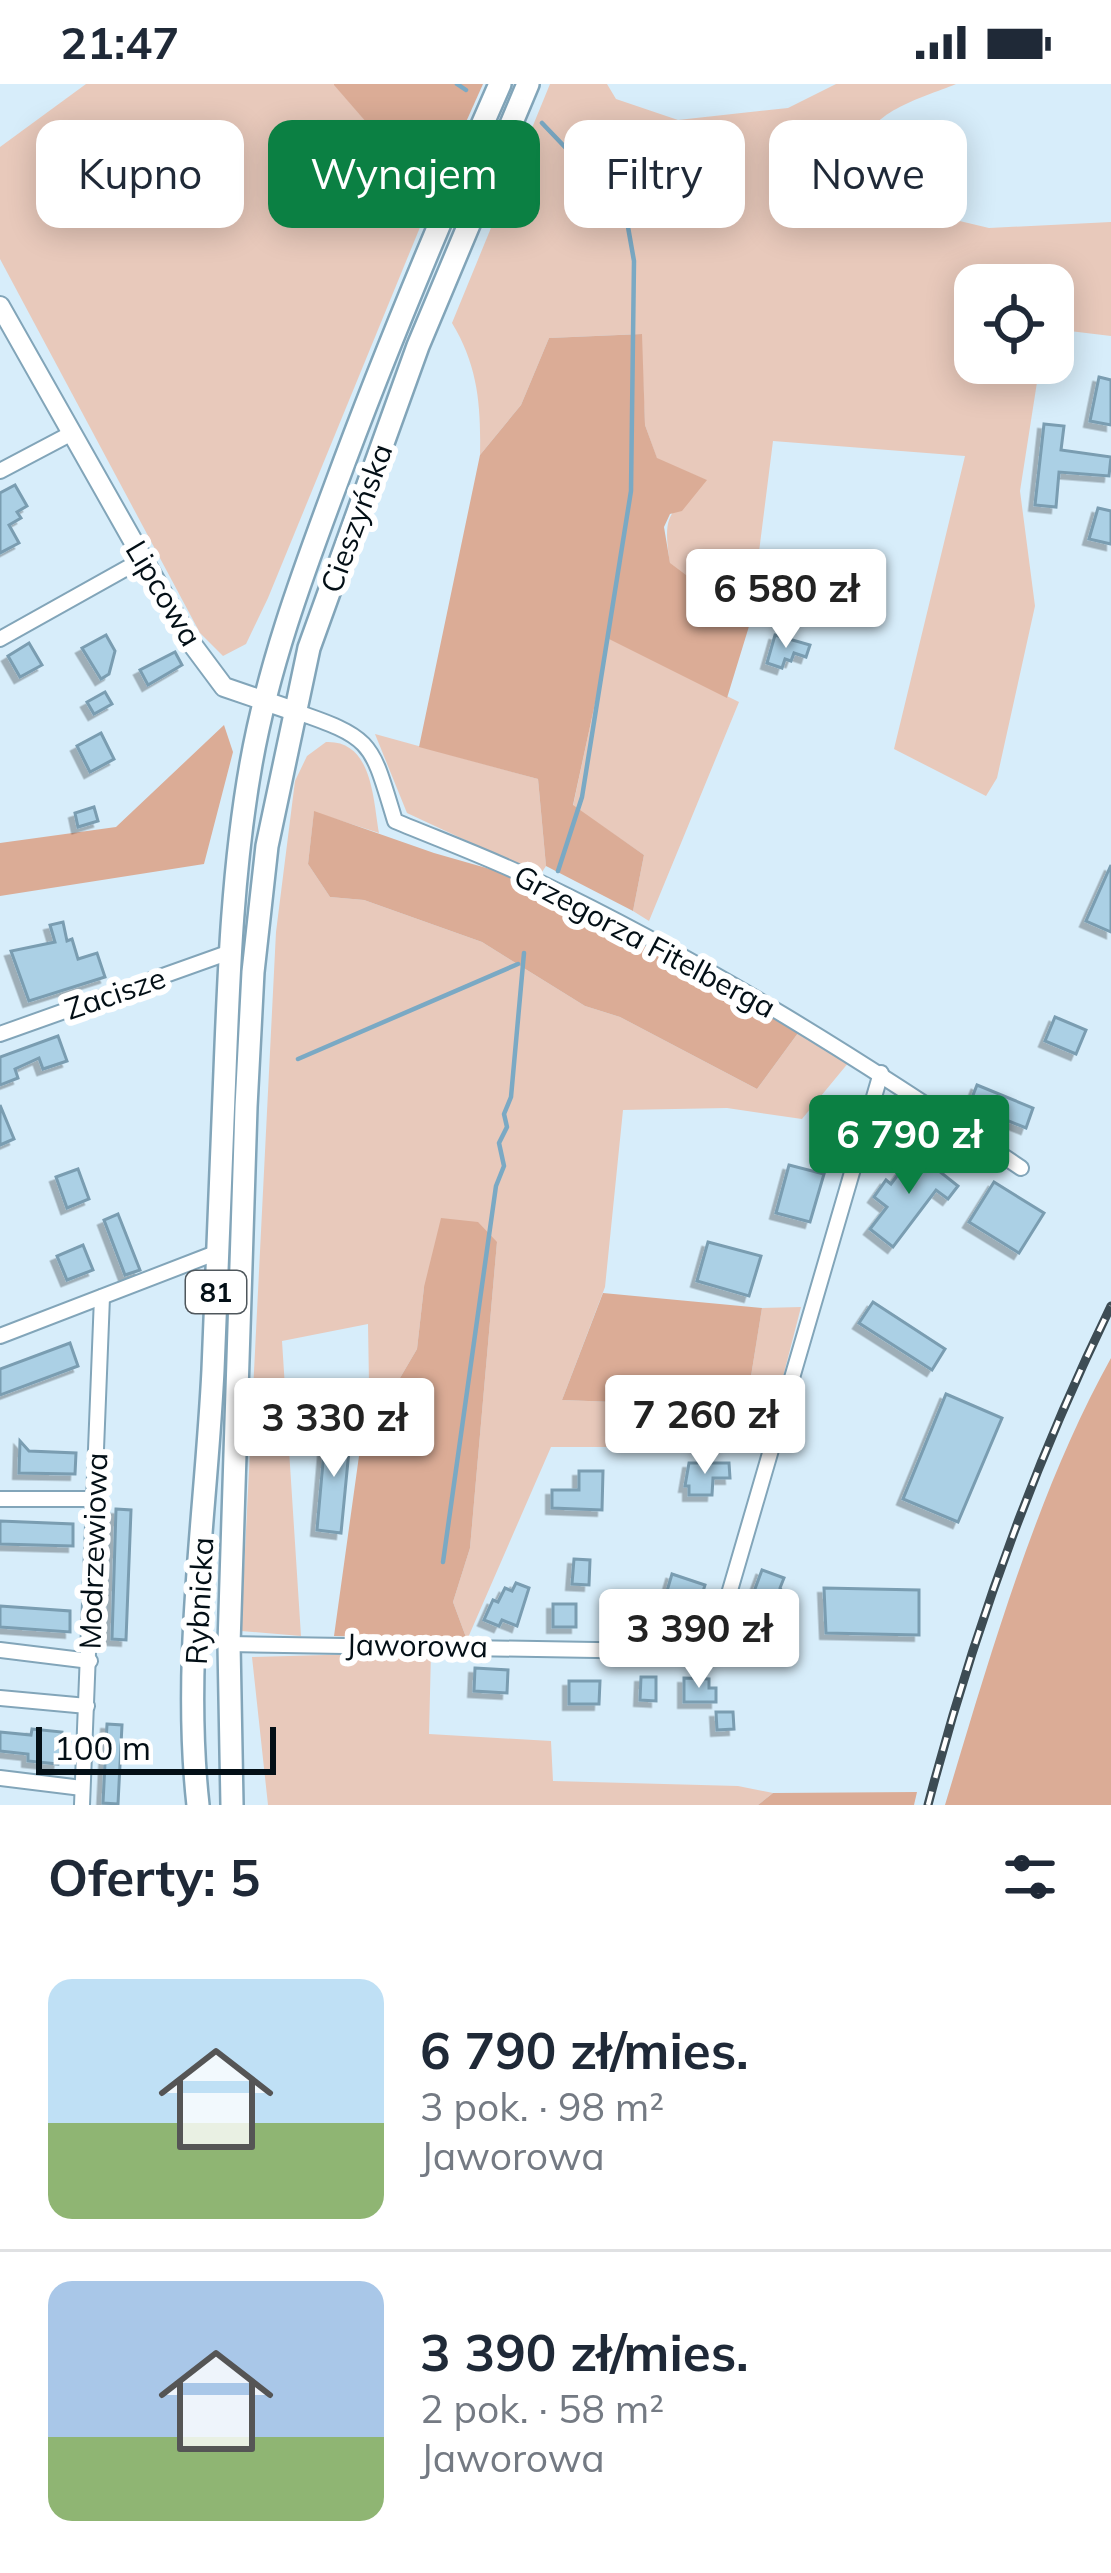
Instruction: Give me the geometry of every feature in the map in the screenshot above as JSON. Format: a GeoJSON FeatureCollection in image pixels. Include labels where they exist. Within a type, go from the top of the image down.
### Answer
{"type":"FeatureCollection","features":[{"type":"Feature","properties":{"kind":"main road","name":"Cieszyńska"},"geometry":{"type":"LineString","coordinates":[[230,959],[238,852],[264,702],[298,587],[359,422],[500,84]]}},
{"type":"Feature","properties":{"kind":"main road","name":"Cieszyńska"},"geometry":{"type":"LineString","coordinates":[[253,972],[263,866],[309,648],[396,406],[528,84]]}},
{"type":"Feature","properties":{"kind":"main road","name":"Rybnicka"},"geometry":{"type":"LineString","coordinates":[[198,1805],[192,1750],[196,1639],[230,959]]}},
{"type":"Feature","properties":{"kind":"main road","name":"Rybnicka"},"geometry":{"type":"LineString","coordinates":[[232,1805],[229,1644],[253,972]]}},
{"type":"Feature","properties":{"kind":"street","name":"Lipcowa"},"geometry":{"type":"LineString","coordinates":[[0,306],[189,640],[224,687],[294,711]]}},
{"type":"Feature","properties":{"kind":"street"},"geometry":{"type":"LineString","coordinates":[[0,471],[72,433]]}},
{"type":"Feature","properties":{"kind":"street"},"geometry":{"type":"LineString","coordinates":[[0,639],[143,559]]}},
{"type":"Feature","properties":{"kind":"street","name":"Grzegorza Fitelberga"},"geometry":{"type":"LineString","coordinates":[[294,711],[347,729],[376,756],[395,821],[538,882],[775,1008],[1021,1168]]}},
{"type":"Feature","properties":{"kind":"street","name":"Zacisze"},"geometry":{"type":"LineString","coordinates":[[0,1034],[230,959]]}},
{"type":"Feature","properties":{"kind":"street","name":"Jaworowa"},"geometry":{"type":"LineString","coordinates":[[229,1644],[712,1652],[881,1073]]}},
{"type":"Feature","properties":{"kind":"street"},"geometry":{"type":"LineString","coordinates":[[0,1336],[218,1252]]}},
{"type":"Feature","properties":{"kind":"street","name":"Modrzewiowa"},"geometry":{"type":"LineString","coordinates":[[82,1805],[102,1297]]}},
{"type":"Feature","properties":{"kind":"street"},"geometry":{"type":"LineString","coordinates":[[0,1499],[94,1499]]}},
{"type":"Feature","properties":{"kind":"street"},"geometry":{"type":"LineString","coordinates":[[0,1650],[90,1661]]}},
{"type":"Feature","properties":{"kind":"street"},"geometry":{"type":"LineString","coordinates":[[0,1697],[87,1706]]}},
{"type":"Feature","properties":{"kind":"street"},"geometry":{"type":"LineString","coordinates":[[0,1778],[82,1788]]}},
{"type":"Feature","properties":{"kind":"shaded area"},"geometry":{"type":"Polygon","coordinates":[[[86,84],[334,84],[365,120],[268,120],[268,228],[420,228],[268,598],[246,644],[223,656],[200,633],[0,259],[0,147],[36,121],[36,228],[244,228],[244,120],[37,120],[86,84]]]}},
{"type":"Feature","properties":{"kind":"shaded area"},"geometry":{"type":"Polygon","coordinates":[[[483,84],[467,120],[364,120],[334,85],[483,84]]]}},
{"type":"Feature","properties":{"kind":"shaded area"},"geometry":{"type":"Polygon","coordinates":[[[550,84],[607,84],[616,99],[678,120],[788,108],[836,84],[956,84],[911,101],[880,120],[769,120],[769,228],[967,228],[967,223],[989,228],[1111,222],[1111,336],[1074,332],[1074,264],[954,264],[954,384],[1037,384],[1020,491],[1035,606],[997,778],[986,796],[894,749],[965,456],[773,441],[750,623],[670,564],[667,533],[671,515],[706,480],[657,459],[645,425],[641,334],[549,338],[521,405],[480,455],[476,386],[452,323],[491,228],[540,228],[540,120],[535,120],[550,84]]]}},
{"type":"Feature","properties":{"kind":"shaded area"},"geometry":{"type":"Polygon","coordinates":[[[642,334],[645,425],[657,458],[707,480],[682,511],[670,514],[664,527],[670,563],[750,623],[727,698],[609,639],[573,805],[644,855],[633,911],[546,866],[538,779],[419,747],[480,455],[521,405],[549,338],[642,334]]]}},
{"type":"Feature","properties":{"kind":"shaded area"},"geometry":{"type":"Polygon","coordinates":[[[609,638],[739,702],[649,921],[633,911],[644,855],[573,806],[609,638]]]}},
{"type":"Feature","properties":{"kind":"shaded area"},"geometry":{"type":"Polygon","coordinates":[[[224,725],[233,752],[204,864],[0,896],[0,843],[116,827],[224,725]]]}},
{"type":"Feature","properties":{"kind":"shaded area"},"geometry":{"type":"Polygon","coordinates":[[[375,734],[538,779],[546,866],[540,875],[407,813],[375,734]]]}},
{"type":"Feature","properties":{"kind":"shaded area"},"geometry":{"type":"Polygon","coordinates":[[[326,742],[353,750],[361,761],[372,788],[379,833],[314,812],[308,864],[330,897],[364,900],[482,942],[585,1006],[620,1017],[757,1089],[798,1033],[849,1062],[802,1119],[727,1108],[623,1110],[605,1287],[562,1400],[746,1407],[762,1308],[801,1307],[765,1447],[551,1447],[467,1640],[453,1602],[470,1548],[497,1242],[424,1287],[417,1349],[400,1378],[369,1384],[368,1324],[282,1341],[301,1636],[241,1631],[276,932],[295,781],[307,756],[326,742]]]}},
{"type":"Feature","properties":{"kind":"shaded area"},"geometry":{"type":"Polygon","coordinates":[[[314,811],[518,877],[798,1033],[757,1089],[620,1017],[585,1006],[482,942],[364,900],[330,897],[308,864],[314,811]]]}},
{"type":"Feature","properties":{"kind":"shaded area"},"geometry":{"type":"Polygon","coordinates":[[[441,1218],[478,1222],[497,1242],[470,1548],[453,1602],[467,1640],[334,1636],[369,1384],[400,1378],[417,1349],[424,1287],[441,1218]]]}},
{"type":"Feature","properties":{"kind":"shaded area"},"geometry":{"type":"Polygon","coordinates":[[[603,1293],[762,1308],[746,1407],[562,1400],[603,1293]]]}},
{"type":"Feature","properties":{"kind":"shaded area"},"geometry":{"type":"Polygon","coordinates":[[[1111,1358],[1111,1805],[945,1805],[1038,1519],[1111,1358]]]}},
{"type":"Feature","properties":{"kind":"shaded area"},"geometry":{"type":"Polygon","coordinates":[[[431,1652],[429,1734],[551,1741],[553,1781],[738,1786],[773,1793],[758,1805],[268,1805],[252,1657],[431,1652]]]}},
{"type":"Feature","properties":{"kind":"shaded area"},"geometry":{"type":"Polygon","coordinates":[[[917,1792],[914,1805],[758,1805],[773,1793],[917,1792]]]}},
{"type":"Feature","properties":{"kind":"building"},"geometry":{"type":"Polygon","coordinates":[[[1099,377],[1111,380],[1111,425],[1090,421],[1099,377]]]}},
{"type":"Feature","properties":{"kind":"building"},"geometry":{"type":"Polygon","coordinates":[[[1044,424],[1064,426],[1061,450],[1111,457],[1109,476],[1059,472],[1056,507],[1035,505],[1044,424]]]}},
{"type":"Feature","properties":{"kind":"building"},"geometry":{"type":"Polygon","coordinates":[[[15,485],[27,506],[17,512],[21,518],[9,525],[19,543],[0,553],[0,493],[15,485]]]}},
{"type":"Feature","properties":{"kind":"building"},"geometry":{"type":"Polygon","coordinates":[[[1098,508],[1111,511],[1111,544],[1089,539],[1098,508]]]}},
{"type":"Feature","properties":{"kind":"building"},"geometry":{"type":"Polygon","coordinates":[[[106,635],[115,651],[109,674],[101,679],[82,648],[106,635]]]}},
{"type":"Feature","properties":{"kind":"building"},"geometry":{"type":"Polygon","coordinates":[[[775,635],[810,645],[806,657],[794,653],[782,668],[767,663],[775,635]]]}},
{"type":"Feature","properties":{"kind":"building"},"geometry":{"type":"Polygon","coordinates":[[[29,643],[42,665],[20,677],[8,656],[29,643]]]}},
{"type":"Feature","properties":{"kind":"building"},"geometry":{"type":"Polygon","coordinates":[[[175,652],[182,665],[148,685],[140,670],[175,652]]]}},
{"type":"Feature","properties":{"kind":"building"},"geometry":{"type":"Polygon","coordinates":[[[105,692],[112,704],[94,714],[87,702],[105,692]]]}},
{"type":"Feature","properties":{"kind":"building"},"geometry":{"type":"Polygon","coordinates":[[[101,733],[114,759],[90,772],[77,746],[101,733]]]}},
{"type":"Feature","properties":{"kind":"building"},"geometry":{"type":"Polygon","coordinates":[[[94,807],[98,821],[78,827],[75,813],[94,807]]]}},
{"type":"Feature","properties":{"kind":"building"},"geometry":{"type":"Polygon","coordinates":[[[1111,865],[1111,932],[1086,921],[1111,865]]]}},
{"type":"Feature","properties":{"kind":"building"},"geometry":{"type":"Polygon","coordinates":[[[63,922],[78,959],[97,953],[105,977],[29,1001],[11,951],[55,942],[50,925],[63,922]]]}},
{"type":"Feature","properties":{"kind":"building"},"geometry":{"type":"Polygon","coordinates":[[[1055,1017],[1086,1030],[1076,1054],[1045,1041],[1055,1017]]]}},
{"type":"Feature","properties":{"kind":"building"},"geometry":{"type":"Polygon","coordinates":[[[58,1036],[67,1061],[43,1069],[39,1058],[15,1069],[18,1078],[0,1085],[0,1057],[58,1036]]]}},
{"type":"Feature","properties":{"kind":"building"},"geometry":{"type":"Polygon","coordinates":[[[977,1085],[1033,1108],[1026,1128],[989,1113],[986,1121],[966,1113],[977,1085]]]}},
{"type":"Feature","properties":{"kind":"building"},"geometry":{"type":"Polygon","coordinates":[[[0,1105],[14,1139],[0,1145],[0,1105]]]}},
{"type":"Feature","properties":{"kind":"building"},"geometry":{"type":"Polygon","coordinates":[[[915,1152],[958,1186],[948,1199],[936,1190],[893,1247],[870,1229],[887,1207],[874,1197],[886,1180],[891,1184],[915,1152]]]}},
{"type":"Feature","properties":{"kind":"building"},"geometry":{"type":"Polygon","coordinates":[[[789,1165],[824,1174],[810,1222],[776,1213],[789,1165]]]}},
{"type":"Feature","properties":{"kind":"building"},"geometry":{"type":"Polygon","coordinates":[[[78,1169],[89,1199],[67,1208],[56,1177],[78,1169]]]}},
{"type":"Feature","properties":{"kind":"building"},"geometry":{"type":"Polygon","coordinates":[[[994,1182],[1044,1213],[1019,1253],[969,1222],[994,1182]]]}},
{"type":"Feature","properties":{"kind":"building"},"geometry":{"type":"Polygon","coordinates":[[[118,1214],[140,1270],[125,1275],[104,1220],[118,1214]]]}},
{"type":"Feature","properties":{"kind":"building"},"geometry":{"type":"Polygon","coordinates":[[[708,1242],[761,1256],[749,1296],[697,1281],[708,1242]]]}},
{"type":"Feature","properties":{"kind":"building"},"geometry":{"type":"Polygon","coordinates":[[[83,1245],[93,1270],[67,1280],[57,1256],[83,1245]]]}},
{"type":"Feature","properties":{"kind":"building"},"geometry":{"type":"Polygon","coordinates":[[[873,1302],[945,1349],[932,1370],[859,1323],[873,1302]]]}},
{"type":"Feature","properties":{"kind":"building"},"geometry":{"type":"Polygon","coordinates":[[[70,1343],[78,1366],[0,1395],[0,1369],[70,1343]]]}},
{"type":"Feature","properties":{"kind":"building"},"geometry":{"type":"Polygon","coordinates":[[[946,1394],[1002,1418],[958,1522],[903,1499],[946,1394]]]}},
{"type":"Feature","properties":{"kind":"building"},"geometry":{"type":"Polygon","coordinates":[[[326,1428],[351,1430],[341,1533],[317,1530],[326,1428]]]}},
{"type":"Feature","properties":{"kind":"building"},"geometry":{"type":"Polygon","coordinates":[[[20,1441],[29,1451],[76,1453],[75,1474],[19,1473],[20,1441]]]}},
{"type":"Feature","properties":{"kind":"building"},"geometry":{"type":"Polygon","coordinates":[[[689,1463],[729,1463],[730,1478],[713,1478],[712,1495],[689,1495],[689,1486],[685,1486],[689,1463]]]}},
{"type":"Feature","properties":{"kind":"building"},"geometry":{"type":"Polygon","coordinates":[[[579,1471],[603,1471],[602,1510],[552,1508],[552,1490],[579,1490],[579,1471]]]}},
{"type":"Feature","properties":{"kind":"building"},"geometry":{"type":"Polygon","coordinates":[[[116,1509],[131,1510],[126,1640],[112,1639],[116,1509]]]}},
{"type":"Feature","properties":{"kind":"building"},"geometry":{"type":"Polygon","coordinates":[[[0,1521],[73,1524],[73,1546],[0,1544],[0,1521]]]}},
{"type":"Feature","properties":{"kind":"building"},"geometry":{"type":"Polygon","coordinates":[[[574,1559],[590,1560],[589,1585],[572,1584],[574,1559]]]}},
{"type":"Feature","properties":{"kind":"building"},"geometry":{"type":"Polygon","coordinates":[[[762,1570],[784,1578],[780,1588],[784,1594],[775,1605],[752,1597],[762,1570]]]}},
{"type":"Feature","properties":{"kind":"building"},"geometry":{"type":"Polygon","coordinates":[[[672,1574],[705,1585],[695,1618],[662,1608],[672,1574]]]}},
{"type":"Feature","properties":{"kind":"building"},"geometry":{"type":"Polygon","coordinates":[[[516,1583],[529,1588],[517,1626],[484,1620],[493,1600],[498,1602],[505,1588],[512,1591],[516,1583]]]}},
{"type":"Feature","properties":{"kind":"building"},"geometry":{"type":"Polygon","coordinates":[[[824,1588],[919,1590],[919,1635],[826,1633],[824,1588]]]}},
{"type":"Feature","properties":{"kind":"building"},"geometry":{"type":"Polygon","coordinates":[[[553,1604],[576,1604],[576,1627],[553,1627],[553,1604]]]}},
{"type":"Feature","properties":{"kind":"building"},"geometry":{"type":"Polygon","coordinates":[[[610,1605],[643,1608],[640,1631],[607,1627],[610,1605]]]}},
{"type":"Feature","properties":{"kind":"building"},"geometry":{"type":"Polygon","coordinates":[[[0,1606],[70,1611],[70,1632],[0,1627],[0,1606]]]}},
{"type":"Feature","properties":{"kind":"building"},"geometry":{"type":"Polygon","coordinates":[[[475,1668],[508,1670],[507,1693],[474,1691],[475,1668]]]}},
{"type":"Feature","properties":{"kind":"building"},"geometry":{"type":"Polygon","coordinates":[[[641,1677],[656,1677],[656,1701],[640,1700],[641,1677]]]}},
{"type":"Feature","properties":{"kind":"building"},"geometry":{"type":"Polygon","coordinates":[[[684,1678],[709,1679],[709,1688],[716,1688],[716,1702],[684,1702],[684,1678]]]}},
{"type":"Feature","properties":{"kind":"building"},"geometry":{"type":"Polygon","coordinates":[[[569,1681],[600,1681],[599,1704],[569,1704],[569,1681]]]}},
{"type":"Feature","properties":{"kind":"building"},"geometry":{"type":"Polygon","coordinates":[[[716,1712],[733,1712],[734,1729],[717,1730],[716,1712]]]}},
{"type":"Feature","properties":{"kind":"building"},"geometry":{"type":"Polygon","coordinates":[[[107,1724],[122,1725],[118,1804],[103,1803],[107,1724]]]}},
{"type":"Feature","properties":{"kind":"building"},"geometry":{"type":"Polygon","coordinates":[[[32,1729],[62,1732],[58,1764],[28,1761],[28,1754],[0,1751],[0,1732],[31,1735],[32,1729]]]}},
{"type":"Feature","properties":{"kind":"waterway"},"geometry":{"type":"LineString","coordinates":[[457,84],[466,90]]}},
{"type":"Feature","properties":{"kind":"waterway"},"geometry":{"type":"LineString","coordinates":[[542,123],[625,210],[634,261],[631,491],[582,797],[558,871]]}},
{"type":"Feature","properties":{"kind":"waterway"},"geometry":{"type":"LineString","coordinates":[[443,1562],[496,1186],[504,1166],[499,1143],[507,1127],[504,1114],[511,1097],[524,953]]}},
{"type":"Feature","properties":{"kind":"waterway"},"geometry":{"type":"LineString","coordinates":[[298,1059],[518,964]]}},
{"type":"Feature","properties":{"kind":"railway"},"geometry":{"type":"LineString","coordinates":[[928,1805],[1007,1551],[1111,1306]]}}]}
